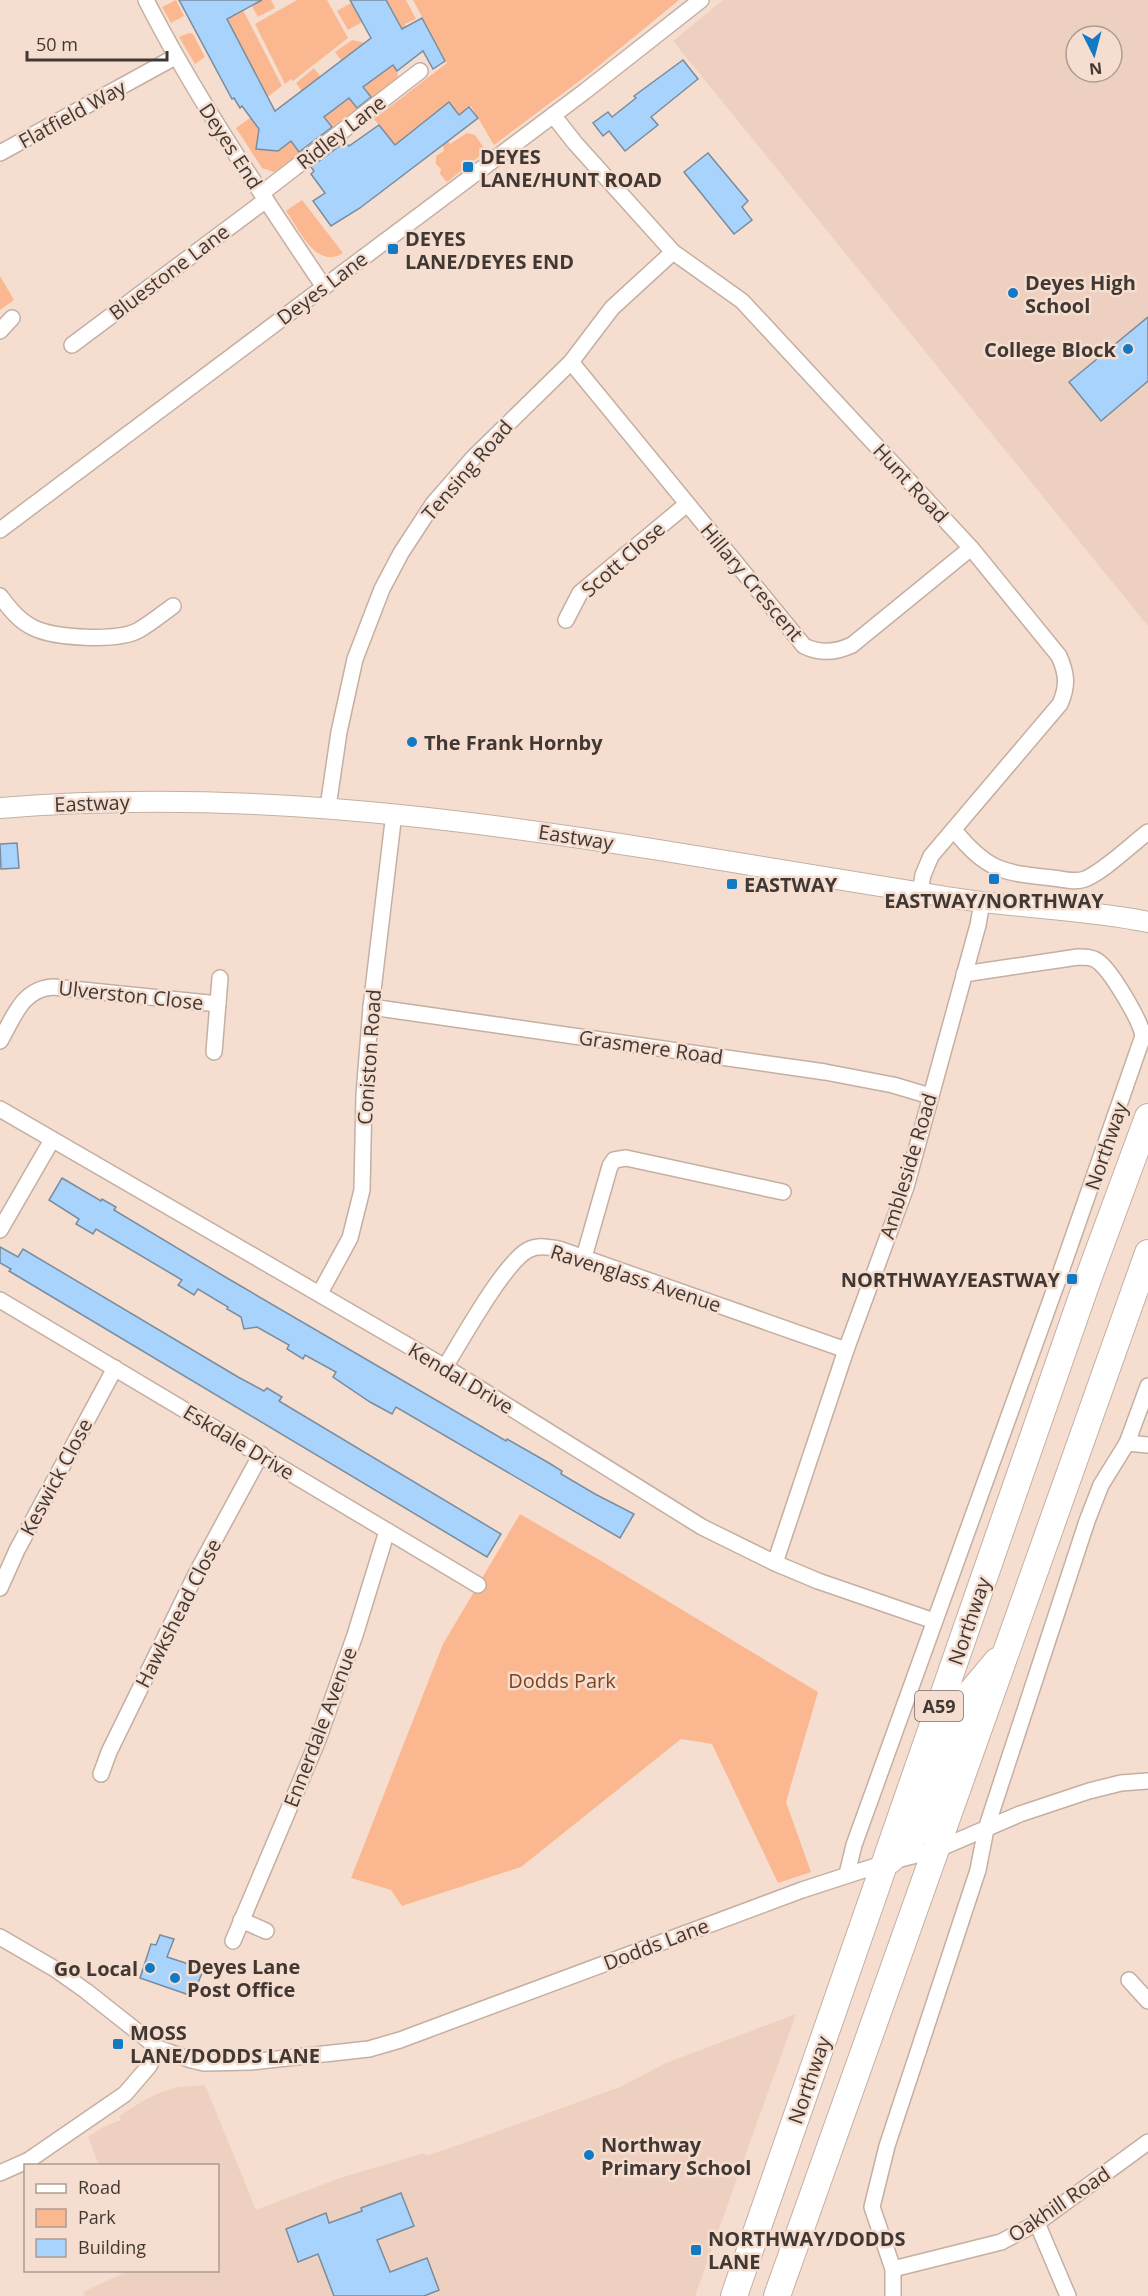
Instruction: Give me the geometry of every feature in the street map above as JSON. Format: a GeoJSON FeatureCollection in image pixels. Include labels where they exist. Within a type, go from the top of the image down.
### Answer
{"type":"FeatureCollection","features":[{"type":"Feature","properties":{"kind":"highway","name":"Northway"},"geometry":{"type":"LineString","coordinates":[[734,2296],[1087,1282],[1148,1117]]}},
{"type":"Feature","properties":{"kind":"highway","name":"A59"},"geometry":{"type":"LineString","coordinates":[[777,2296],[1148,1253]]}},
{"type":"Feature","properties":{"kind":"highway"},"geometry":{"type":"LineString","coordinates":[[885,1863],[900,1853],[913,1836],[963,1706],[971,1692],[1007,1649]]}},
{"type":"Feature","properties":{"kind":"street","name":"Deyes End"},"geometry":{"type":"LineString","coordinates":[[146,0],[175,57],[324,287]]}},
{"type":"Feature","properties":{"kind":"street","name":"Deyes Lane"},"geometry":{"type":"LineString","coordinates":[[0,530],[553,115],[701,0]]}},
{"type":"Feature","properties":{"kind":"street","name":"Flatfield Way"},"geometry":{"type":"LineString","coordinates":[[0,153],[175,57]]}},
{"type":"Feature","properties":{"kind":"street","name":"Ridley Lane"},"geometry":{"type":"LineString","coordinates":[[264,197],[420,71]]}},
{"type":"Feature","properties":{"kind":"street","name":"Hunt Road"},"geometry":{"type":"LineString","coordinates":[[553,115],[575,144],[673,252],[742,300],[971,548],[1059,656],[1067,680],[1060,704],[931,856],[923,875],[920,892]]}},
{"type":"Feature","properties":{"kind":"street","name":"Bluestone Lane"},"geometry":{"type":"LineString","coordinates":[[72,345],[264,197]]}},
{"type":"Feature","properties":{"kind":"street","name":"Tensing Road"},"geometry":{"type":"LineString","coordinates":[[328,807],[339,732],[355,659],[377,599],[401,553],[433,504],[520,410],[571,362],[612,308],[673,252]]}},
{"type":"Feature","properties":{"kind":"street"},"geometry":{"type":"LineString","coordinates":[[0,331],[12,318]]}},
{"type":"Feature","properties":{"kind":"street","name":"Hillary Crescent"},"geometry":{"type":"LineString","coordinates":[[571,362],[804,646],[814,651],[841,650],[852,645],[971,548]]}},
{"type":"Feature","properties":{"kind":"street","name":"Scott Close"},"geometry":{"type":"LineString","coordinates":[[566,620],[580,593],[687,504]]}},
{"type":"Feature","properties":{"kind":"street"},"geometry":{"type":"LineString","coordinates":[[0,596],[17,618],[43,632],[103,638],[138,631],[173,606]]}},
{"type":"Feature","properties":{"kind":"street","name":"Eastway"},"geometry":{"type":"LineString","coordinates":[[0,808],[186,801],[328,807],[394,813],[531,830],[982,902],[1071,910],[1148,922]]}},
{"type":"Feature","properties":{"kind":"street","name":"Coniston Road"},"geometry":{"type":"LineString","coordinates":[[320,1293],[350,1238],[359,1209],[363,1178],[364,1095],[371,1007],[394,813]]}},
{"type":"Feature","properties":{"kind":"street"},"geometry":{"type":"LineString","coordinates":[[954,830],[968,847],[1002,871],[1077,881],[1094,874],[1148,832]]}},
{"type":"Feature","properties":{"kind":"street","name":"Ambleside Road"},"geometry":{"type":"LineString","coordinates":[[775,1563],[846,1350],[906,1187],[982,902]]}},
{"type":"Feature","properties":{"kind":"street","name":"Northway"},"geometry":{"type":"LineString","coordinates":[[847,1874],[854,1845],[1058,1280],[1143,1036],[1139,1021],[1105,968],[1093,959],[1078,957],[964,974]]}},
{"type":"Feature","properties":{"kind":"street","name":"Ulverston Close"},"geometry":{"type":"LineString","coordinates":[[214,1052],[220,978]]}},
{"type":"Feature","properties":{"kind":"street","name":"Ulverston Close"},"geometry":{"type":"LineString","coordinates":[[0,1041],[24,1000],[42,988],[53,987],[218,1004]]}},
{"type":"Feature","properties":{"kind":"street","name":"Grasmere Road"},"geometry":{"type":"LineString","coordinates":[[371,1007],[825,1072],[893,1085],[930,1096]]}},
{"type":"Feature","properties":{"kind":"street","name":"Kendal Drive"},"geometry":{"type":"LineString","coordinates":[[0,1109],[445,1367],[702,1527],[775,1563],[818,1581],[934,1621]]}},
{"type":"Feature","properties":{"kind":"street"},"geometry":{"type":"LineString","coordinates":[[0,1230],[52,1140]]}},
{"type":"Feature","properties":{"kind":"street"},"geometry":{"type":"LineString","coordinates":[[584,1257],[610,1166],[614,1160],[626,1158],[783,1192]]}},
{"type":"Feature","properties":{"kind":"street","name":"Ravenglass Avenue"},"geometry":{"type":"LineString","coordinates":[[445,1367],[507,1270],[528,1250],[543,1247],[559,1249],[584,1257],[846,1350]]}},
{"type":"Feature","properties":{"kind":"street","name":"Eskdale Drive"},"geometry":{"type":"LineString","coordinates":[[0,1300],[478,1585]]}},
{"type":"Feature","properties":{"kind":"street","name":"Keswick Close"},"geometry":{"type":"LineString","coordinates":[[0,1588],[115,1368]]}},
{"type":"Feature","properties":{"kind":"street"},"geometry":{"type":"LineString","coordinates":[[893,2296],[893,2270],[872,2207],[886,2146],[978,1870],[986,1829],[1087,1521],[1101,1485],[1126,1443],[1148,1386]]}},
{"type":"Feature","properties":{"kind":"street"},"geometry":{"type":"LineString","coordinates":[[1126,1443],[1148,1445]]}},
{"type":"Feature","properties":{"kind":"street","name":"Hawkshead Close"},"geometry":{"type":"LineString","coordinates":[[101,1774],[109,1752],[196,1574],[261,1454]]}},
{"type":"Feature","properties":{"kind":"street","name":"Ennerdale Avenue"},"geometry":{"type":"LineString","coordinates":[[233,1941],[318,1740],[355,1635],[387,1531]]}},
{"type":"Feature","properties":{"kind":"street","name":"Dodds Lane"},"geometry":{"type":"LineString","coordinates":[[158,2048],[204,2063],[220,2064],[369,2049],[400,2040],[847,1874],[936,1850],[1020,1814],[1089,1791],[1121,1783],[1148,1781]]}},
{"type":"Feature","properties":{"kind":"street"},"geometry":{"type":"LineString","coordinates":[[241,1920],[266,1931]]}},
{"type":"Feature","properties":{"kind":"street"},"geometry":{"type":"LineString","coordinates":[[0,1937],[55,1969],[158,2048],[149,2066],[125,2094],[29,2160],[0,2173]]}},
{"type":"Feature","properties":{"kind":"street"},"geometry":{"type":"LineString","coordinates":[[1129,1980],[1148,2001]]}},
{"type":"Feature","properties":{"kind":"street","name":"Oakhill Road"},"geometry":{"type":"LineString","coordinates":[[893,2270],[1001,2242],[1037,2223],[1148,2142]]}},
{"type":"Feature","properties":{"kind":"street"},"geometry":{"type":"LineString","coordinates":[[1037,2223],[1068,2296]]}},
{"type":"Feature","properties":{"kind":"shaded area","name":"Deyes High School"},"geometry":{"type":"Polygon","coordinates":[[[723,0],[1148,0],[1148,626],[673,41],[723,0]]]}},
{"type":"Feature","properties":{"kind":"shaded area","name":"Northway Primary School"},"geometry":{"type":"Polygon","coordinates":[[[796,2014],[695,2296],[85,2296],[83,2292],[126,2272],[219,2272],[219,2164],[99,2164],[88,2137],[103,2127],[121,2120],[119,2116],[162,2092],[178,2087],[205,2085],[256,2210],[337,2179],[424,2153],[426,2156],[493,2133],[620,2087],[666,2063],[796,2014]]]}},
{"type":"Feature","properties":{"kind":"green space"},"geometry":{"type":"Polygon","coordinates":[[[176,0],[184,16],[171,23],[162,7],[176,0]]]}},
{"type":"Feature","properties":{"kind":"green space"},"geometry":{"type":"Polygon","coordinates":[[[262,0],[271,0],[275,8],[258,17],[252,6],[262,0]]]}},
{"type":"Feature","properties":{"kind":"green space"},"geometry":{"type":"Polygon","coordinates":[[[297,0],[327,0],[348,38],[293,81],[291,79],[285,84],[255,24],[297,0]]]}},
{"type":"Feature","properties":{"kind":"green space"},"geometry":{"type":"Polygon","coordinates":[[[381,0],[406,0],[416,19],[389,36],[397,20],[393,13],[389,14],[387,10],[391,8],[381,0]]]}},
{"type":"Feature","properties":{"kind":"green space"},"geometry":{"type":"Polygon","coordinates":[[[413,0],[679,0],[590,73],[494,145],[471,106],[459,115],[449,103],[406,161],[374,119],[447,63],[413,0]]]}},
{"type":"Feature","properties":{"kind":"green space"},"geometry":{"type":"Polygon","coordinates":[[[351,3],[356,5],[362,16],[362,22],[348,30],[337,11],[351,3]]]}},
{"type":"Feature","properties":{"kind":"green space"},"geometry":{"type":"Polygon","coordinates":[[[240,4],[282,86],[266,98],[262,86],[223,13],[240,4]]]}},
{"type":"Feature","properties":{"kind":"green space"},"geometry":{"type":"Polygon","coordinates":[[[189,33],[193,34],[205,57],[195,64],[179,37],[189,33]]]}},
{"type":"Feature","properties":{"kind":"green space"},"geometry":{"type":"Polygon","coordinates":[[[352,40],[365,43],[343,63],[335,52],[352,40]]]}},
{"type":"Feature","properties":{"kind":"green space"},"geometry":{"type":"Polygon","coordinates":[[[389,60],[397,71],[398,77],[373,99],[363,86],[389,60]]]}},
{"type":"Feature","properties":{"kind":"green space"},"geometry":{"type":"Polygon","coordinates":[[[314,68],[322,79],[307,87],[303,93],[296,83],[314,68]]]}},
{"type":"Feature","properties":{"kind":"green space"},"geometry":{"type":"Polygon","coordinates":[[[349,98],[358,110],[334,129],[324,116],[349,98]]]}},
{"type":"Feature","properties":{"kind":"green space"},"geometry":{"type":"Polygon","coordinates":[[[257,113],[258,127],[277,152],[291,141],[301,154],[274,172],[262,168],[236,128],[257,113]]]}},
{"type":"Feature","properties":{"kind":"green space"},"geometry":{"type":"Polygon","coordinates":[[[467,133],[475,135],[486,151],[447,182],[440,174],[441,169],[436,164],[436,156],[444,151],[443,145],[448,141],[450,144],[467,133]]]}},
{"type":"Feature","properties":{"kind":"green space"},"geometry":{"type":"Polygon","coordinates":[[[302,200],[343,253],[333,257],[325,256],[310,246],[303,237],[286,211],[302,200]]]}},
{"type":"Feature","properties":{"kind":"green space"},"geometry":{"type":"Polygon","coordinates":[[[0,276],[14,300],[0,310],[0,276]]]}},
{"type":"Feature","properties":{"kind":"green space","name":"Dodds Park"},"geometry":{"type":"Polygon","coordinates":[[[520,1514],[818,1692],[786,1802],[811,1872],[778,1883],[712,1744],[681,1739],[521,1867],[402,1906],[391,1890],[351,1878],[443,1644],[520,1514]]]}},
{"type":"Feature","properties":{"kind":"building"},"geometry":{"type":"Polygon","coordinates":[[[179,0],[262,0],[227,19],[275,111],[371,38],[350,0],[386,0],[402,29],[422,18],[445,61],[433,69],[423,51],[397,71],[393,65],[363,87],[371,97],[357,108],[349,98],[324,117],[332,127],[299,152],[291,141],[278,151],[256,149],[259,129],[242,106],[240,108],[234,98],[232,99],[179,0]]]}},
{"type":"Feature","properties":{"kind":"building"},"geometry":{"type":"Polygon","coordinates":[[[683,60],[698,79],[651,117],[658,125],[625,151],[609,131],[603,136],[593,123],[608,112],[612,117],[636,98],[634,96],[683,60]]]}},
{"type":"Feature","properties":{"kind":"building"},"geometry":{"type":"Polygon","coordinates":[[[449,102],[459,115],[469,107],[478,118],[360,208],[331,226],[313,201],[325,193],[311,174],[314,171],[311,167],[345,142],[349,146],[379,125],[395,145],[449,102]]]}},
{"type":"Feature","properties":{"kind":"building"},"geometry":{"type":"Polygon","coordinates":[[[708,153],[748,201],[742,207],[752,220],[734,234],[684,172],[708,153]]]}},
{"type":"Feature","properties":{"kind":"building","name":"College Block"},"geometry":{"type":"Polygon","coordinates":[[[1148,317],[1148,381],[1101,421],[1069,382],[1148,317]]]}},
{"type":"Feature","properties":{"kind":"building"},"geometry":{"type":"Polygon","coordinates":[[[17,843],[19,868],[1,869],[0,844],[17,843]]]}},
{"type":"Feature","properties":{"kind":"building"},"geometry":{"type":"Polygon","coordinates":[[[62,1178],[101,1201],[102,1199],[116,1207],[114,1210],[227,1278],[506,1441],[507,1439],[549,1463],[562,1471],[561,1474],[595,1494],[634,1514],[620,1538],[396,1407],[392,1414],[370,1402],[333,1377],[336,1372],[305,1355],[303,1359],[287,1349],[289,1345],[257,1327],[244,1329],[241,1317],[227,1309],[228,1307],[198,1289],[194,1295],[178,1285],[182,1280],[96,1229],[93,1234],[76,1224],[79,1219],[49,1200],[62,1178]]]}},
{"type":"Feature","properties":{"kind":"building"},"geometry":{"type":"Polygon","coordinates":[[[0,1247],[18,1257],[23,1249],[238,1377],[264,1391],[267,1388],[282,1397],[279,1401],[501,1534],[487,1557],[9,1271],[11,1269],[0,1263],[0,1247]]]}},
{"type":"Feature","properties":{"kind":"building"},"geometry":{"type":"Polygon","coordinates":[[[160,1935],[174,1939],[167,1957],[204,1969],[192,1996],[140,1978],[151,1944],[156,1945],[160,1935]]]}},
{"type":"Feature","properties":{"kind":"building"},"geometry":{"type":"Polygon","coordinates":[[[401,2193],[414,2226],[377,2240],[390,2272],[427,2258],[439,2290],[424,2296],[334,2296],[318,2254],[298,2262],[286,2229],[326,2213],[329,2223],[401,2193]]]}},
{"type":"Feature","properties":{"kind":"place","name":"DEYES LANE/HUNT ROAD"},"geometry":{"type":"Point","coordinates":[468,167]}},
{"type":"Feature","properties":{"kind":"place","name":"DEYES LANE/DEYES END"},"geometry":{"type":"Point","coordinates":[393,249]}},
{"type":"Feature","properties":{"kind":"place","name":"Deyes High School"},"geometry":{"type":"Point","coordinates":[1013,293]}},
{"type":"Feature","properties":{"kind":"place","name":"College Block"},"geometry":{"type":"Point","coordinates":[1128,349]}},
{"type":"Feature","properties":{"kind":"place","name":"The Frank Hornby"},"geometry":{"type":"Point","coordinates":[412,742]}},
{"type":"Feature","properties":{"kind":"place","name":"EASTWAY/NORTHWAY"},"geometry":{"type":"Point","coordinates":[994,879]}},
{"type":"Feature","properties":{"kind":"place","name":"EASTWAY"},"geometry":{"type":"Point","coordinates":[732,884]}},
{"type":"Feature","properties":{"kind":"place","name":"NORTHWAY/EASTWAY"},"geometry":{"type":"Point","coordinates":[1072,1279]}},
{"type":"Feature","properties":{"kind":"place","name":"Go Local"},"geometry":{"type":"Point","coordinates":[150,1968]}},
{"type":"Feature","properties":{"kind":"place","name":"Deyes Lane Post Office"},"geometry":{"type":"Point","coordinates":[175,1978]}},
{"type":"Feature","properties":{"kind":"place","name":"MOSS LANE/DODDS LANE"},"geometry":{"type":"Point","coordinates":[118,2044]}},
{"type":"Feature","properties":{"kind":"place","name":"Northway Primary School"},"geometry":{"type":"Point","coordinates":[589,2155]}},
{"type":"Feature","properties":{"kind":"place","name":"NORTHWAY/DODDS LANE"},"geometry":{"type":"Point","coordinates":[696,2250]}}]}
